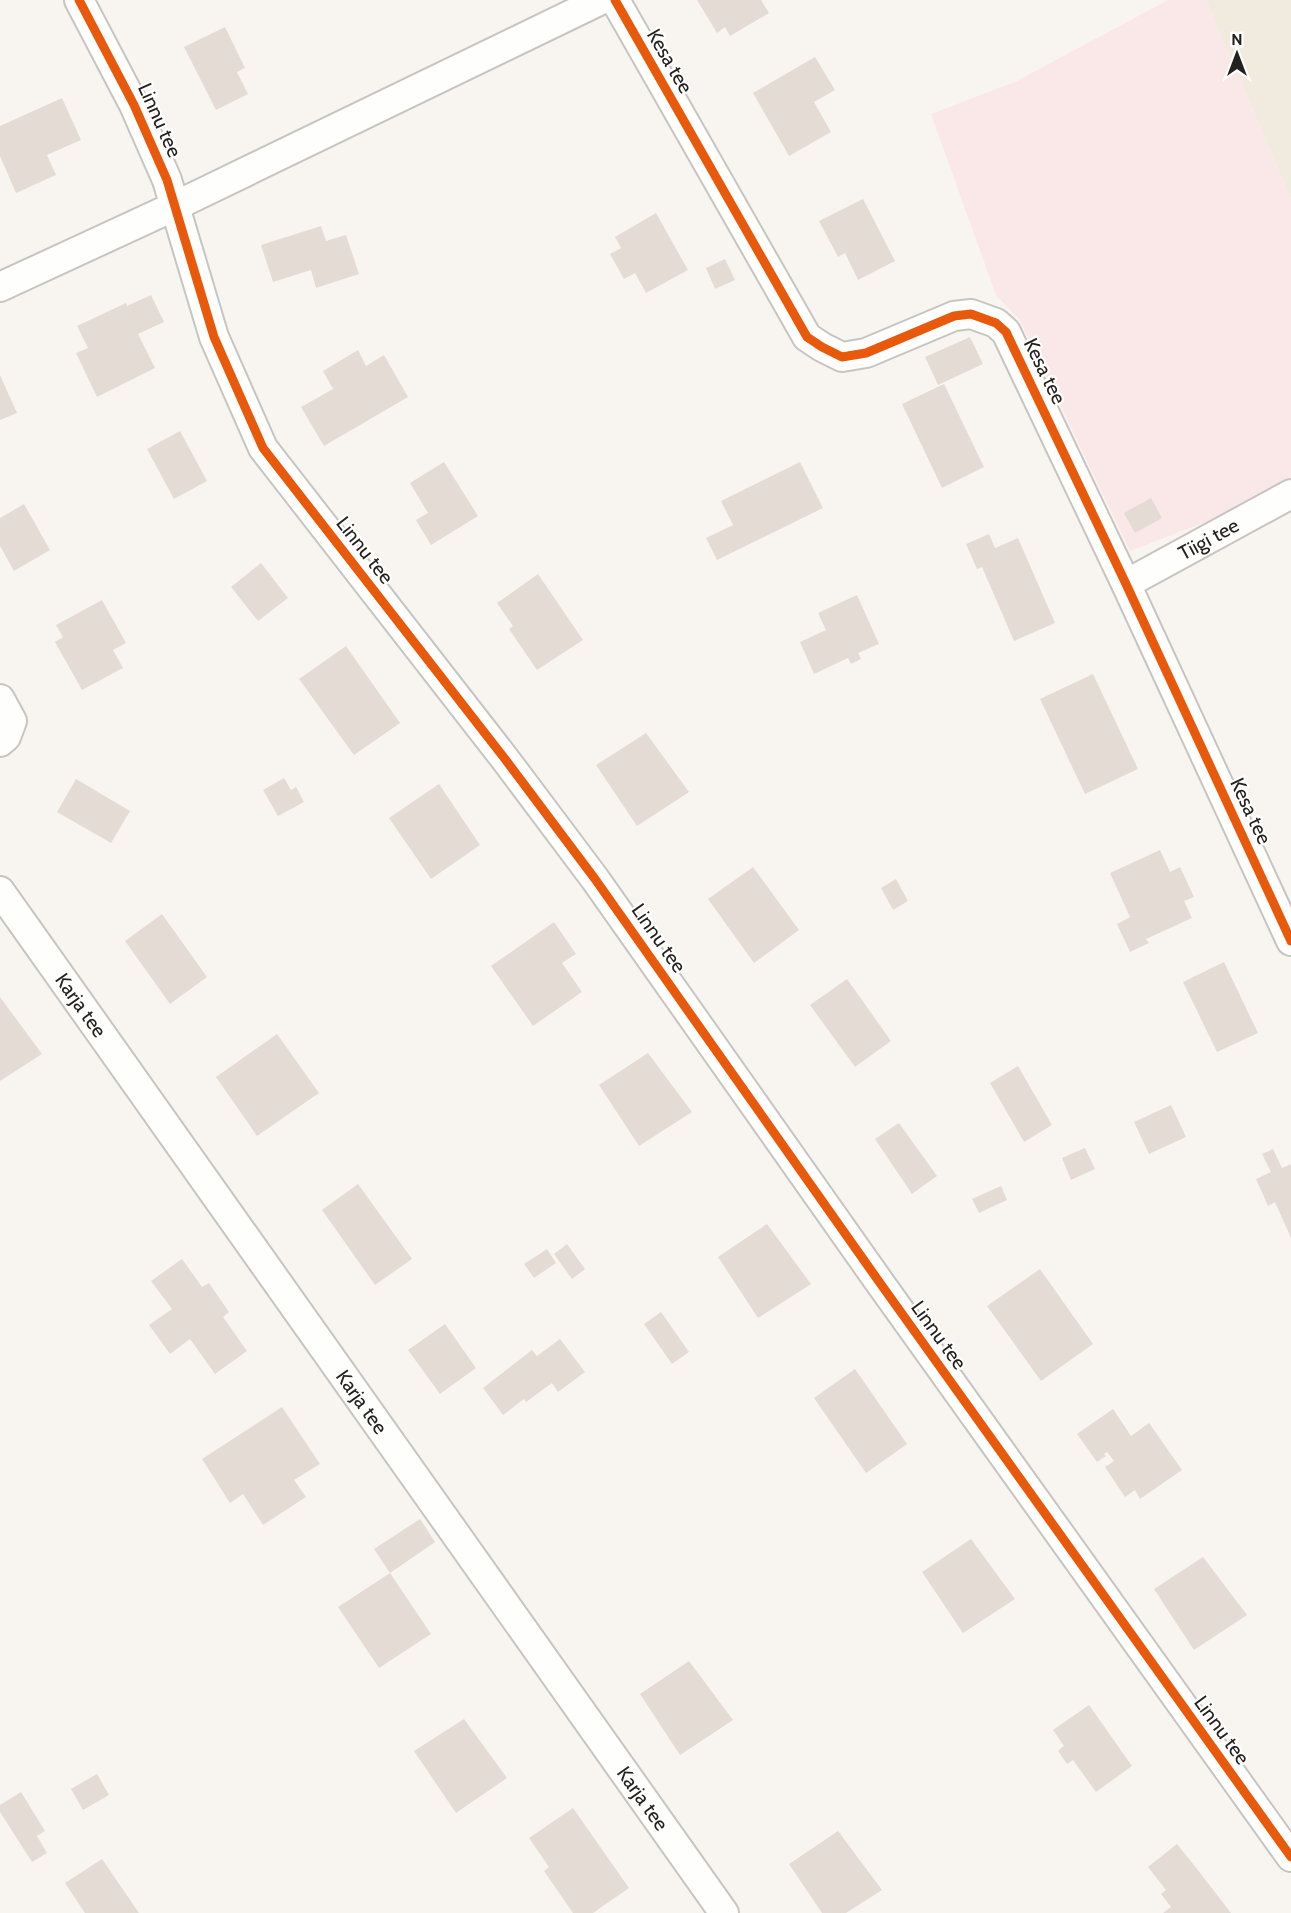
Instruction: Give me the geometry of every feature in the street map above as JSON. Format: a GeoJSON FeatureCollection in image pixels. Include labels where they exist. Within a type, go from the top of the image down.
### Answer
{"type":"FeatureCollection","features":[{"type":"Feature","properties":{"kind":"street","name":"Linnu tee"},"geometry":{"type":"LineString","coordinates":[[79,0],[134,105],[167,180],[173,207],[214,337],[263,448],[505,759],[595,879],[873,1273],[1291,1857]]}},
{"type":"Feature","properties":{"kind":"street"},"geometry":{"type":"LineString","coordinates":[[0,287],[173,207],[601,0]]}},
{"type":"Feature","properties":{"kind":"street","name":"Kesa tee"},"geometry":{"type":"LineString","coordinates":[[615,0],[807,337],[842,357],[866,353],[954,316],[970,314],[996,323],[1006,332],[1126,584],[1291,941]]}},
{"type":"Feature","properties":{"kind":"street","name":"Tiigi tee"},"geometry":{"type":"LineString","coordinates":[[1126,584],[1291,495]]}},
{"type":"Feature","properties":{"kind":"street"},"geometry":{"type":"LineString","coordinates":[[0,699],[12,721],[6,737],[0,742]]}},
{"type":"Feature","properties":{"kind":"street","name":"Karja tee"},"geometry":{"type":"LineString","coordinates":[[0,891],[724,1913]]}},
{"type":"Feature","properties":{"kind":"shaded area"},"geometry":{"type":"Polygon","coordinates":[[[1168,0],[1206,0],[1291,199],[1291,489],[1130,551],[1019,319],[996,295],[931,114],[1015,82],[1168,0]]]}},
{"type":"Feature","properties":{"kind":"shaded area"},"geometry":{"type":"Polygon","coordinates":[[[1206,0],[1291,0],[1291,199],[1206,0]]]}},
{"type":"Feature","properties":{"kind":"building"},"geometry":{"type":"Polygon","coordinates":[[[697,0],[761,0],[769,13],[730,36],[725,27],[717,33],[697,0]]]}},
{"type":"Feature","properties":{"kind":"building"},"geometry":{"type":"Polygon","coordinates":[[[225,27],[245,68],[237,72],[248,94],[216,110],[184,47],[225,27]]]}},
{"type":"Feature","properties":{"kind":"building"},"geometry":{"type":"Polygon","coordinates":[[[815,57],[835,90],[814,102],[831,132],[789,156],[753,93],[815,57]]]}},
{"type":"Feature","properties":{"kind":"building"},"geometry":{"type":"Polygon","coordinates":[[[62,98],[81,140],[47,155],[56,175],[16,193],[0,156],[0,126],[62,98]]]}},
{"type":"Feature","properties":{"kind":"building"},"geometry":{"type":"Polygon","coordinates":[[[863,199],[895,261],[858,280],[845,253],[838,257],[819,221],[863,199]]]}},
{"type":"Feature","properties":{"kind":"building"},"geometry":{"type":"Polygon","coordinates":[[[656,213],[688,270],[646,293],[635,273],[624,279],[610,254],[621,248],[615,237],[656,213]]]}},
{"type":"Feature","properties":{"kind":"building"},"geometry":{"type":"Polygon","coordinates":[[[321,226],[326,241],[346,235],[359,274],[316,288],[311,270],[273,282],[261,245],[321,226]]]}},
{"type":"Feature","properties":{"kind":"building"},"geometry":{"type":"Polygon","coordinates":[[[725,259],[735,280],[715,289],[706,268],[725,259]]]}},
{"type":"Feature","properties":{"kind":"building"},"geometry":{"type":"Polygon","coordinates":[[[151,295],[164,322],[138,334],[155,368],[97,397],[76,353],[88,348],[77,326],[126,303],[127,306],[151,295]]]}},
{"type":"Feature","properties":{"kind":"building"},"geometry":{"type":"Polygon","coordinates":[[[970,337],[983,364],[938,385],[925,357],[970,337]]]}},
{"type":"Feature","properties":{"kind":"building"},"geometry":{"type":"Polygon","coordinates":[[[358,350],[366,366],[384,355],[408,397],[324,446],[301,407],[333,389],[323,371],[358,350]]]}},
{"type":"Feature","properties":{"kind":"building"},"geometry":{"type":"Polygon","coordinates":[[[0,375],[17,413],[0,420],[0,375]]]}},
{"type":"Feature","properties":{"kind":"building"},"geometry":{"type":"Polygon","coordinates":[[[944,384],[984,467],[942,488],[902,404],[944,384]]]}},
{"type":"Feature","properties":{"kind":"building"},"geometry":{"type":"Polygon","coordinates":[[[180,431],[207,481],[174,499],[147,449],[180,431]]]}},
{"type":"Feature","properties":{"kind":"building"},"geometry":{"type":"Polygon","coordinates":[[[444,462],[478,516],[431,545],[416,520],[428,513],[410,483],[444,462]]]}},
{"type":"Feature","properties":{"kind":"building"},"geometry":{"type":"Polygon","coordinates":[[[800,462],[823,508],[717,560],[706,538],[733,525],[721,501],[800,462]]]}},
{"type":"Feature","properties":{"kind":"building"},"geometry":{"type":"Polygon","coordinates":[[[1151,498],[1162,518],[1135,533],[1124,513],[1151,498]]]}},
{"type":"Feature","properties":{"kind":"building"},"geometry":{"type":"Polygon","coordinates":[[[24,504],[50,550],[14,571],[0,546],[0,518],[24,504]]]}},
{"type":"Feature","properties":{"kind":"building"},"geometry":{"type":"Polygon","coordinates":[[[989,534],[995,548],[1018,538],[1055,623],[1014,641],[982,567],[977,569],[966,544],[989,534]]]}},
{"type":"Feature","properties":{"kind":"building"},"geometry":{"type":"Polygon","coordinates":[[[261,563],[288,598],[258,621],[231,587],[261,563]]]}},
{"type":"Feature","properties":{"kind":"building"},"geometry":{"type":"Polygon","coordinates":[[[538,574],[583,640],[537,670],[509,629],[513,626],[497,603],[538,574]]]}},
{"type":"Feature","properties":{"kind":"building"},"geometry":{"type":"Polygon","coordinates":[[[857,595],[879,644],[858,653],[861,659],[851,664],[848,658],[814,674],[800,642],[826,630],[818,613],[857,595]]]}},
{"type":"Feature","properties":{"kind":"building"},"geometry":{"type":"Polygon","coordinates":[[[102,600],[126,643],[113,650],[123,668],[82,690],[55,642],[63,637],[56,625],[102,600]]]}},
{"type":"Feature","properties":{"kind":"building"},"geometry":{"type":"Polygon","coordinates":[[[346,646],[400,723],[354,755],[299,679],[346,646]]]}},
{"type":"Feature","properties":{"kind":"building"},"geometry":{"type":"Polygon","coordinates":[[[1093,674],[1138,769],[1085,794],[1040,699],[1093,674]]]}},
{"type":"Feature","properties":{"kind":"building"},"geometry":{"type":"Polygon","coordinates":[[[646,733],[689,792],[637,826],[596,765],[646,733]]]}},
{"type":"Feature","properties":{"kind":"building"},"geometry":{"type":"Polygon","coordinates":[[[284,778],[291,790],[296,787],[304,802],[278,816],[263,790],[284,778]]]}},
{"type":"Feature","properties":{"kind":"building"},"geometry":{"type":"Polygon","coordinates":[[[76,779],[130,811],[111,843],[57,812],[76,779]]]}},
{"type":"Feature","properties":{"kind":"building"},"geometry":{"type":"Polygon","coordinates":[[[439,784],[480,845],[431,879],[389,818],[439,784]]]}},
{"type":"Feature","properties":{"kind":"building"},"geometry":{"type":"Polygon","coordinates":[[[1160,850],[1170,872],[1180,867],[1194,897],[1184,901],[1192,918],[1146,939],[1149,943],[1130,952],[1117,924],[1130,917],[1110,873],[1160,850]]]}},
{"type":"Feature","properties":{"kind":"building"},"geometry":{"type":"Polygon","coordinates":[[[753,867],[799,930],[754,963],[708,899],[753,867]]]}},
{"type":"Feature","properties":{"kind":"building"},"geometry":{"type":"Polygon","coordinates":[[[896,879],[908,901],[893,910],[881,888],[896,879]]]}},
{"type":"Feature","properties":{"kind":"building"},"geometry":{"type":"Polygon","coordinates":[[[162,914],[207,977],[170,1004],[125,941],[162,914]]]}},
{"type":"Feature","properties":{"kind":"building"},"geometry":{"type":"Polygon","coordinates":[[[554,922],[576,954],[562,963],[582,992],[533,1026],[491,966],[554,922]]]}},
{"type":"Feature","properties":{"kind":"building"},"geometry":{"type":"Polygon","coordinates":[[[1224,962],[1258,1033],[1217,1052],[1183,982],[1224,962]]]}},
{"type":"Feature","properties":{"kind":"building"},"geometry":{"type":"Polygon","coordinates":[[[847,979],[891,1041],[855,1067],[810,1005],[847,979]]]}},
{"type":"Feature","properties":{"kind":"building"},"geometry":{"type":"Polygon","coordinates":[[[0,997],[42,1054],[0,1081],[0,997]]]}},
{"type":"Feature","properties":{"kind":"building"},"geometry":{"type":"Polygon","coordinates":[[[277,1034],[319,1093],[257,1136],[216,1077],[277,1034]]]}},
{"type":"Feature","properties":{"kind":"building"},"geometry":{"type":"Polygon","coordinates":[[[648,1053],[692,1112],[639,1146],[599,1085],[648,1053]]]}},
{"type":"Feature","properties":{"kind":"building"},"geometry":{"type":"Polygon","coordinates":[[[1018,1066],[1052,1125],[1024,1142],[990,1083],[1018,1066]]]}},
{"type":"Feature","properties":{"kind":"building"},"geometry":{"type":"Polygon","coordinates":[[[1171,1105],[1186,1137],[1149,1154],[1134,1122],[1171,1105]]]}},
{"type":"Feature","properties":{"kind":"building"},"geometry":{"type":"Polygon","coordinates":[[[899,1123],[937,1176],[912,1194],[875,1139],[899,1123]]]}},
{"type":"Feature","properties":{"kind":"building"},"geometry":{"type":"Polygon","coordinates":[[[1085,1148],[1095,1169],[1071,1180],[1062,1158],[1085,1148]]]}},
{"type":"Feature","properties":{"kind":"building"},"geometry":{"type":"Polygon","coordinates":[[[1273,1149],[1282,1168],[1291,1164],[1291,1238],[1275,1202],[1268,1206],[1256,1179],[1271,1172],[1262,1154],[1273,1149]]]}},
{"type":"Feature","properties":{"kind":"building"},"geometry":{"type":"Polygon","coordinates":[[[358,1184],[412,1259],[375,1285],[322,1210],[358,1184]]]}},
{"type":"Feature","properties":{"kind":"building"},"geometry":{"type":"Polygon","coordinates":[[[1001,1186],[1007,1200],[979,1213],[972,1199],[1001,1186]]]}},
{"type":"Feature","properties":{"kind":"building"},"geometry":{"type":"Polygon","coordinates":[[[767,1224],[811,1284],[758,1318],[718,1257],[767,1224]]]}},
{"type":"Feature","properties":{"kind":"building"},"geometry":{"type":"Polygon","coordinates":[[[567,1244],[585,1269],[572,1279],[554,1254],[567,1244]]]}},
{"type":"Feature","properties":{"kind":"building"},"geometry":{"type":"Polygon","coordinates":[[[547,1249],[556,1263],[534,1278],[524,1264],[547,1249]]]}},
{"type":"Feature","properties":{"kind":"building"},"geometry":{"type":"Polygon","coordinates":[[[182,1259],[202,1287],[209,1283],[229,1312],[223,1317],[247,1351],[215,1374],[190,1339],[170,1354],[149,1325],[172,1309],[151,1281],[182,1259]]]}},
{"type":"Feature","properties":{"kind":"building"},"geometry":{"type":"Polygon","coordinates":[[[1040,1269],[1093,1344],[1041,1381],[987,1306],[1040,1269]]]}},
{"type":"Feature","properties":{"kind":"building"},"geometry":{"type":"Polygon","coordinates":[[[661,1312],[689,1352],[672,1364],[644,1324],[661,1312]]]}},
{"type":"Feature","properties":{"kind":"building"},"geometry":{"type":"Polygon","coordinates":[[[445,1324],[476,1368],[440,1394],[408,1350],[445,1324]]]}},
{"type":"Feature","properties":{"kind":"building"},"geometry":{"type":"Polygon","coordinates":[[[560,1339],[585,1372],[558,1392],[552,1383],[526,1402],[524,1399],[503,1415],[483,1388],[532,1350],[537,1356],[560,1339]]]}},
{"type":"Feature","properties":{"kind":"building"},"geometry":{"type":"Polygon","coordinates":[[[855,1369],[907,1444],[866,1473],[814,1398],[855,1369]]]}},
{"type":"Feature","properties":{"kind":"building"},"geometry":{"type":"Polygon","coordinates":[[[282,1407],[320,1464],[294,1480],[306,1497],[263,1525],[243,1494],[230,1503],[202,1459],[282,1407]]]}},
{"type":"Feature","properties":{"kind":"building"},"geometry":{"type":"Polygon","coordinates":[[[1113,1409],[1131,1436],[1149,1423],[1182,1470],[1140,1499],[1135,1490],[1125,1497],[1105,1467],[1114,1461],[1107,1452],[1104,1454],[1106,1456],[1097,1462],[1077,1434],[1113,1409]]]}},
{"type":"Feature","properties":{"kind":"building"},"geometry":{"type":"Polygon","coordinates":[[[420,1519],[435,1542],[390,1573],[374,1549],[420,1519]]]}},
{"type":"Feature","properties":{"kind":"building"},"geometry":{"type":"Polygon","coordinates":[[[971,1539],[1015,1599],[963,1633],[922,1572],[971,1539]]]}},
{"type":"Feature","properties":{"kind":"building"},"geometry":{"type":"Polygon","coordinates":[[[1203,1557],[1247,1615],[1194,1650],[1154,1589],[1203,1557]]]}},
{"type":"Feature","properties":{"kind":"building"},"geometry":{"type":"Polygon","coordinates":[[[390,1573],[431,1634],[379,1668],[338,1607],[390,1573]]]}},
{"type":"Feature","properties":{"kind":"building"},"geometry":{"type":"Polygon","coordinates":[[[689,1661],[733,1720],[680,1755],[640,1694],[689,1661]]]}},
{"type":"Feature","properties":{"kind":"building"},"geometry":{"type":"Polygon","coordinates":[[[1089,1705],[1132,1766],[1096,1792],[1073,1760],[1067,1764],[1058,1751],[1064,1746],[1053,1730],[1089,1705]]]}},
{"type":"Feature","properties":{"kind":"building"},"geometry":{"type":"Polygon","coordinates":[[[464,1719],[507,1778],[456,1813],[414,1751],[464,1719]]]}},
{"type":"Feature","properties":{"kind":"building"},"geometry":{"type":"Polygon","coordinates":[[[97,1774],[109,1795],[83,1810],[71,1789],[97,1774]]]}},
{"type":"Feature","properties":{"kind":"building"},"geometry":{"type":"Polygon","coordinates":[[[21,1792],[45,1831],[37,1836],[47,1853],[32,1862],[0,1812],[0,1805],[21,1792]]]}},
{"type":"Feature","properties":{"kind":"building"},"geometry":{"type":"Polygon","coordinates":[[[573,1808],[629,1888],[593,1913],[573,1913],[544,1871],[549,1867],[529,1838],[573,1808]]]}},
{"type":"Feature","properties":{"kind":"building"},"geometry":{"type":"Polygon","coordinates":[[[838,1831],[882,1890],[846,1913],[822,1913],[789,1864],[838,1831]]]}},
{"type":"Feature","properties":{"kind":"building"},"geometry":{"type":"Polygon","coordinates":[[[1177,1844],[1231,1913],[1163,1913],[1171,1907],[1161,1894],[1166,1890],[1148,1867],[1177,1844]]]}},
{"type":"Feature","properties":{"kind":"building"},"geometry":{"type":"Polygon","coordinates":[[[102,1859],[139,1913],[85,1913],[65,1883],[102,1859]]]}},
{"type":"Feature","properties":{"kind":"cycle path"},"geometry":{"type":"LineString","coordinates":[[79,0],[134,105],[167,180],[214,337],[263,448],[505,759],[595,879],[880,1283],[1291,1857]]}},
{"type":"Feature","properties":{"kind":"cycle path"},"geometry":{"type":"LineString","coordinates":[[615,0],[807,337],[842,357],[866,353],[954,316],[971,314],[996,323],[1006,332],[1126,584],[1291,941]]}}]}
